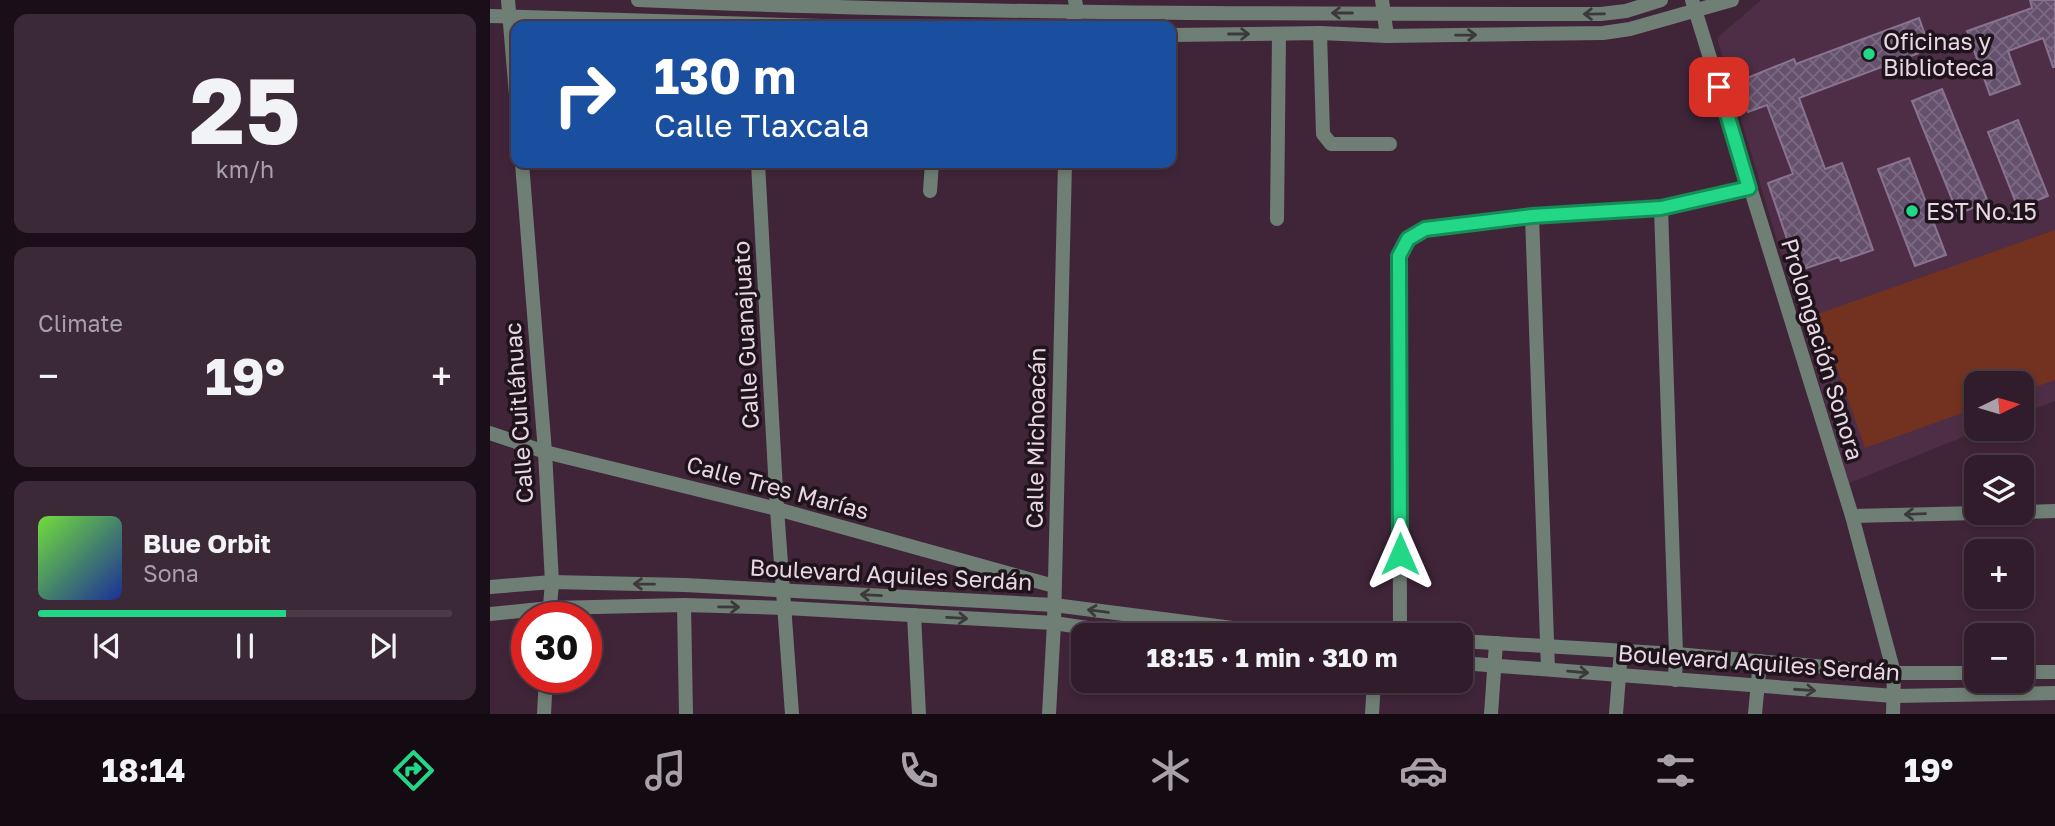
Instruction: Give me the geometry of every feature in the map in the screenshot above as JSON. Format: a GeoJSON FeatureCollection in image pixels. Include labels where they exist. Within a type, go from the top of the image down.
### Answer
{"type":"FeatureCollection","features":[{"type":"Feature","properties":{"kind":"street"},"geometry":{"type":"LineString","coordinates":[[508,0],[511,30]]}},
{"type":"Feature","properties":{"kind":"street"},"geometry":{"type":"LineString","coordinates":[[638,0],[1076,6],[1495,7],[1601,14],[1626,11],[1661,0]]}},
{"type":"Feature","properties":{"kind":"street"},"geometry":{"type":"LineString","coordinates":[[1176,35],[1603,33],[1630,29],[1694,6],[1732,0]]}},
{"type":"Feature","properties":{"kind":"street"},"geometry":{"type":"LineString","coordinates":[[746,2],[749,21]]}},
{"type":"Feature","properties":{"kind":"street","name":"Prolongación Sonora"},"geometry":{"type":"LineString","coordinates":[[1694,6],[1852,516],[1894,673],[1893,714]]}},
{"type":"Feature","properties":{"kind":"street"},"geometry":{"type":"LineString","coordinates":[[1383,7],[1387,36]]}},
{"type":"Feature","properties":{"kind":"street"},"geometry":{"type":"LineString","coordinates":[[490,16],[630,21]]}},
{"type":"Feature","properties":{"kind":"street"},"geometry":{"type":"LineString","coordinates":[[1320,33],[1323,134],[1331,144],[1390,144]]}},
{"type":"Feature","properties":{"kind":"street"},"geometry":{"type":"LineString","coordinates":[[1277,219],[1279,34]]}},
{"type":"Feature","properties":{"kind":"street","name":"Calle Cuitláhuac"},"geometry":{"type":"LineString","coordinates":[[522,168],[545,452],[552,582],[550,602]]}},
{"type":"Feature","properties":{"kind":"street","name":"Calle Guanajuato"},"geometry":{"type":"LineString","coordinates":[[758,168],[777,509],[792,714]]}},
{"type":"Feature","properties":{"kind":"street"},"geometry":{"type":"LineString","coordinates":[[930,191],[932,168]]}},
{"type":"Feature","properties":{"kind":"street","name":"Calle Michoacán"},"geometry":{"type":"LineString","coordinates":[[1049,714],[1055,623],[1065,168]]}},
{"type":"Feature","properties":{"kind":"street"},"geometry":{"type":"LineString","coordinates":[[1400,623],[1399,256],[1408,239],[1425,229],[1532,216],[1661,208],[1749,188]]}},
{"type":"Feature","properties":{"kind":"street"},"geometry":{"type":"LineString","coordinates":[[1661,208],[1675,680]]}},
{"type":"Feature","properties":{"kind":"street"},"geometry":{"type":"LineString","coordinates":[[1532,216],[1548,669]]}},
{"type":"Feature","properties":{"kind":"street","name":"Calle Tres Marías"},"geometry":{"type":"LineString","coordinates":[[490,433],[545,452],[777,509],[1054,586]]}},
{"type":"Feature","properties":{"kind":"street"},"geometry":{"type":"LineString","coordinates":[[2034,512],[2055,511]]}},
{"type":"Feature","properties":{"kind":"street"},"geometry":{"type":"LineString","coordinates":[[1852,516],[1964,513]]}},
{"type":"Feature","properties":{"kind":"street","name":"Boulevard Aquiles Serdán"},"geometry":{"type":"LineString","coordinates":[[490,587],[552,582],[783,590],[1054,606],[1191,623]]}},
{"type":"Feature","properties":{"kind":"street"},"geometry":{"type":"LineString","coordinates":[[684,606],[686,714]]}},
{"type":"Feature","properties":{"kind":"street","name":"Boulevard Aquiles Serdán"},"geometry":{"type":"LineString","coordinates":[[602,610],[684,606],[786,608],[1071,625]]}},
{"type":"Feature","properties":{"kind":"street","name":"Boulevard Aquiles Serdán"},"geometry":{"type":"LineString","coordinates":[[490,614],[511,614]]}},
{"type":"Feature","properties":{"kind":"street"},"geometry":{"type":"LineString","coordinates":[[914,615],[919,714]]}},
{"type":"Feature","properties":{"kind":"street","name":"Boulevard Aquiles Serdán"},"geometry":{"type":"LineString","coordinates":[[1473,642],[1676,654],[1894,673],[1964,673]]}},
{"type":"Feature","properties":{"kind":"street"},"geometry":{"type":"LineString","coordinates":[[1491,714],[1496,643]]}},
{"type":"Feature","properties":{"kind":"street"},"geometry":{"type":"LineString","coordinates":[[1616,714],[1621,650]]}},
{"type":"Feature","properties":{"kind":"street"},"geometry":{"type":"LineString","coordinates":[[1755,714],[1760,661]]}},
{"type":"Feature","properties":{"kind":"street","name":"Boulevard Aquiles Serdán"},"geometry":{"type":"LineString","coordinates":[[1473,664],[1894,696],[2055,693]]}},
{"type":"Feature","properties":{"kind":"street"},"geometry":{"type":"LineString","coordinates":[[2034,672],[2055,672]]}},
{"type":"Feature","properties":{"kind":"street"},"geometry":{"type":"LineString","coordinates":[[544,714],[545,693]]}},
{"type":"Feature","properties":{"kind":"street"},"geometry":{"type":"LineString","coordinates":[[1372,714],[1373,693]]}},
{"type":"Feature","properties":{"kind":"shaded area","name":"EST No.15"},"geometry":{"type":"Polygon","coordinates":[[[1761,0],[2055,0],[2055,401],[2034,409],[2034,371],[1964,371],[1964,437],[1849,483],[1717,38],[1761,0]]]}},
{"type":"Feature","properties":{"kind":"shaded area"},"geometry":{"type":"Polygon","coordinates":[[[2055,230],[2055,380],[2034,387],[2034,371],[1964,371],[1964,412],[1865,448],[1818,314],[2055,230]]]}},
{"type":"Feature","properties":{"kind":"building"},"geometry":{"type":"Polygon","coordinates":[[[2030,0],[2055,0],[2055,67],[2043,38],[2008,51],[2020,84],[1990,95],[1967,31],[2032,8],[2030,0]]]}},
{"type":"Feature","properties":{"kind":"building"},"geometry":{"type":"Polygon","coordinates":[[[1919,18],[1930,49],[1799,98],[1825,169],[1842,163],[1873,250],[1841,261],[1839,257],[1798,271],[1768,183],[1793,174],[1767,105],[1748,112],[1737,82],[1794,59],[1796,64],[1919,18]]]}},
{"type":"Feature","properties":{"kind":"building"},"geometry":{"type":"Polygon","coordinates":[[[1942,89],[1988,202],[1958,214],[1912,101],[1942,89]]]}},
{"type":"Feature","properties":{"kind":"building"},"geometry":{"type":"Polygon","coordinates":[[[2018,120],[2048,196],[2018,208],[1988,132],[2018,120]]]}},
{"type":"Feature","properties":{"kind":"building"},"geometry":{"type":"Polygon","coordinates":[[[1909,158],[1946,255],[1915,266],[1878,169],[1909,158]]]}},
{"type":"Feature","properties":{"kind":"place","name":"Oficinas y Biblioteca"},"geometry":{"type":"Point","coordinates":[1869,54]}},
{"type":"Feature","properties":{"kind":"place","name":"EST No.15"},"geometry":{"type":"Point","coordinates":[1912,211]}},
{"type":"Feature","properties":{"kind":"route"},"geometry":{"type":"LineString","coordinates":[[1400,554],[1399,256],[1408,239],[1425,229],[1532,216],[1661,208],[1749,188],[1719,87]]}}]}
